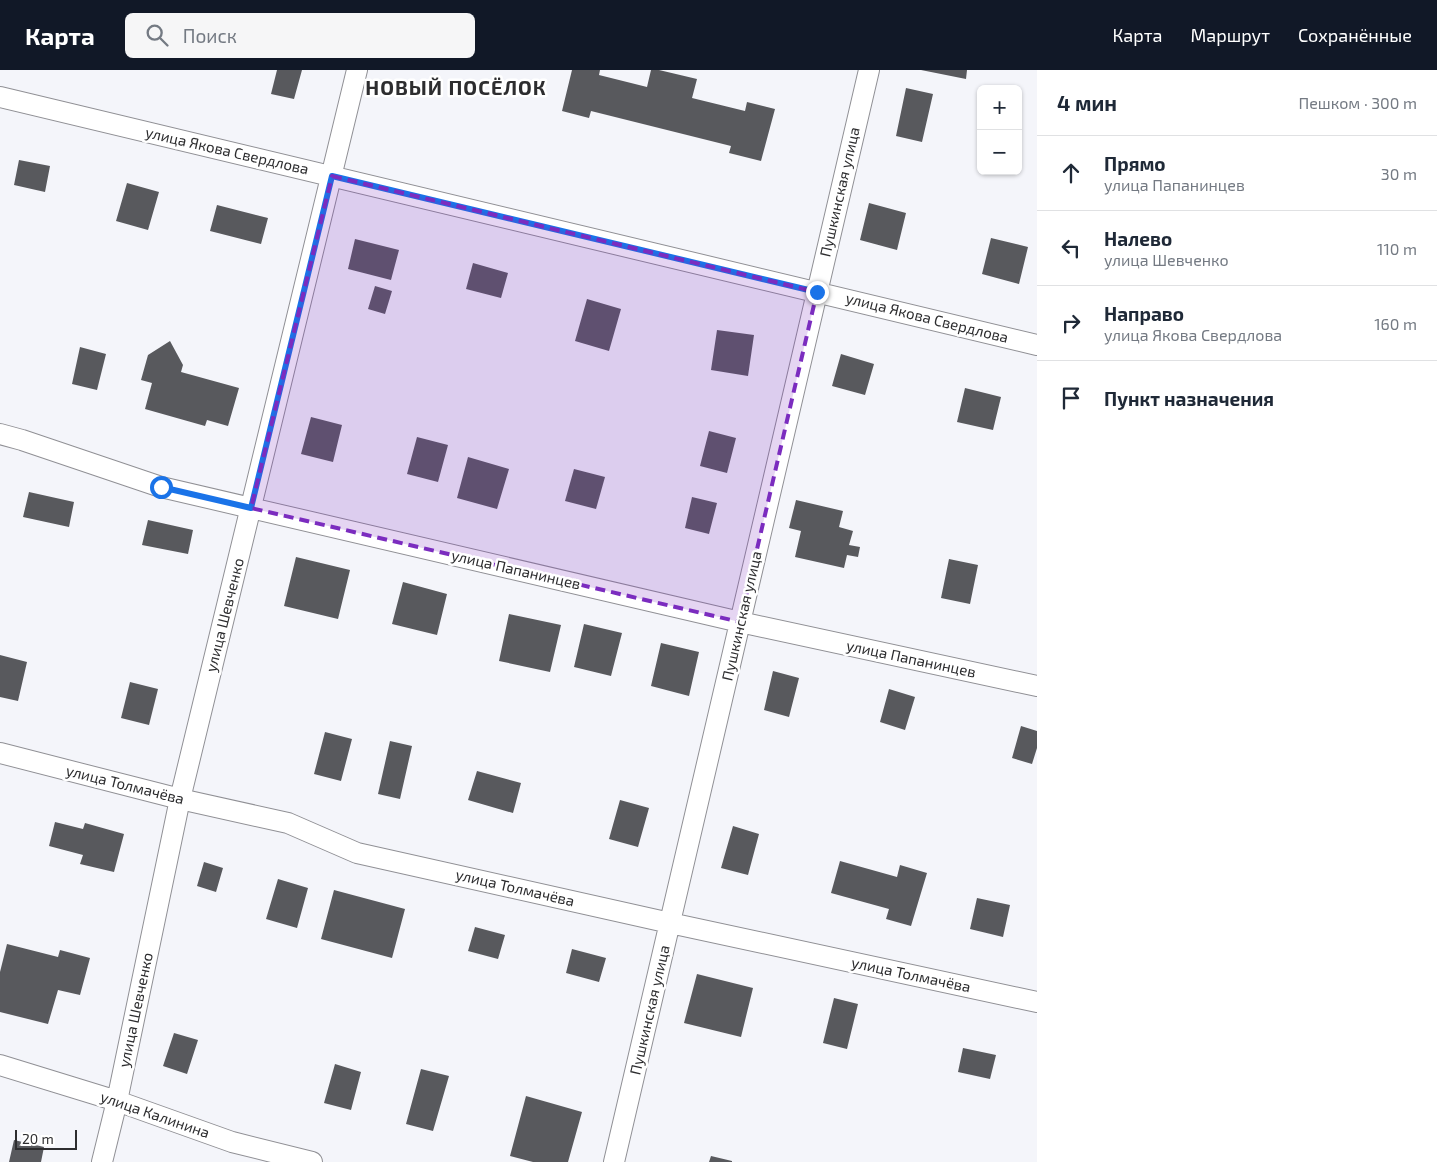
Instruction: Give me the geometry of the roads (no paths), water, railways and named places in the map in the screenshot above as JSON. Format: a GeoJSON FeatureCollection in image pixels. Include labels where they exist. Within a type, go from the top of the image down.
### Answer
{"type":"FeatureCollection","features":[{"type":"Feature","properties":{"kind":"street","name":"улица Шевченко"},"geometry":{"type":"LineString","coordinates":[[102,1162],[117,1101],[180,799],[357,70]]}},
{"type":"Feature","properties":{"kind":"street","name":"Пушкинская улица"},"geometry":{"type":"LineString","coordinates":[[614,1162],[870,70]]}},
{"type":"Feature","properties":{"kind":"street","name":"улица Якова Свердлова"},"geometry":{"type":"LineString","coordinates":[[0,97],[1037,344]]}},
{"type":"Feature","properties":{"kind":"street","name":"улица Папанинцев"},"geometry":{"type":"LineString","coordinates":[[0,434],[161,487],[740,622],[1037,686]]}},
{"type":"Feature","properties":{"kind":"street","name":"улица Толмачёва"},"geometry":{"type":"LineString","coordinates":[[0,753],[180,799],[288,823],[357,852],[670,924],[1037,1002]]}},
{"type":"Feature","properties":{"kind":"street","name":"улица Калинина"},"geometry":{"type":"LineString","coordinates":[[0,1065],[117,1101],[232,1142],[312,1162]]}},
{"type":"Feature","properties":{"kind":"district","name":"НОВЫЙ ПОСЁЛОК"},"geometry":{"type":"Point","coordinates":[456,88]}}]}
